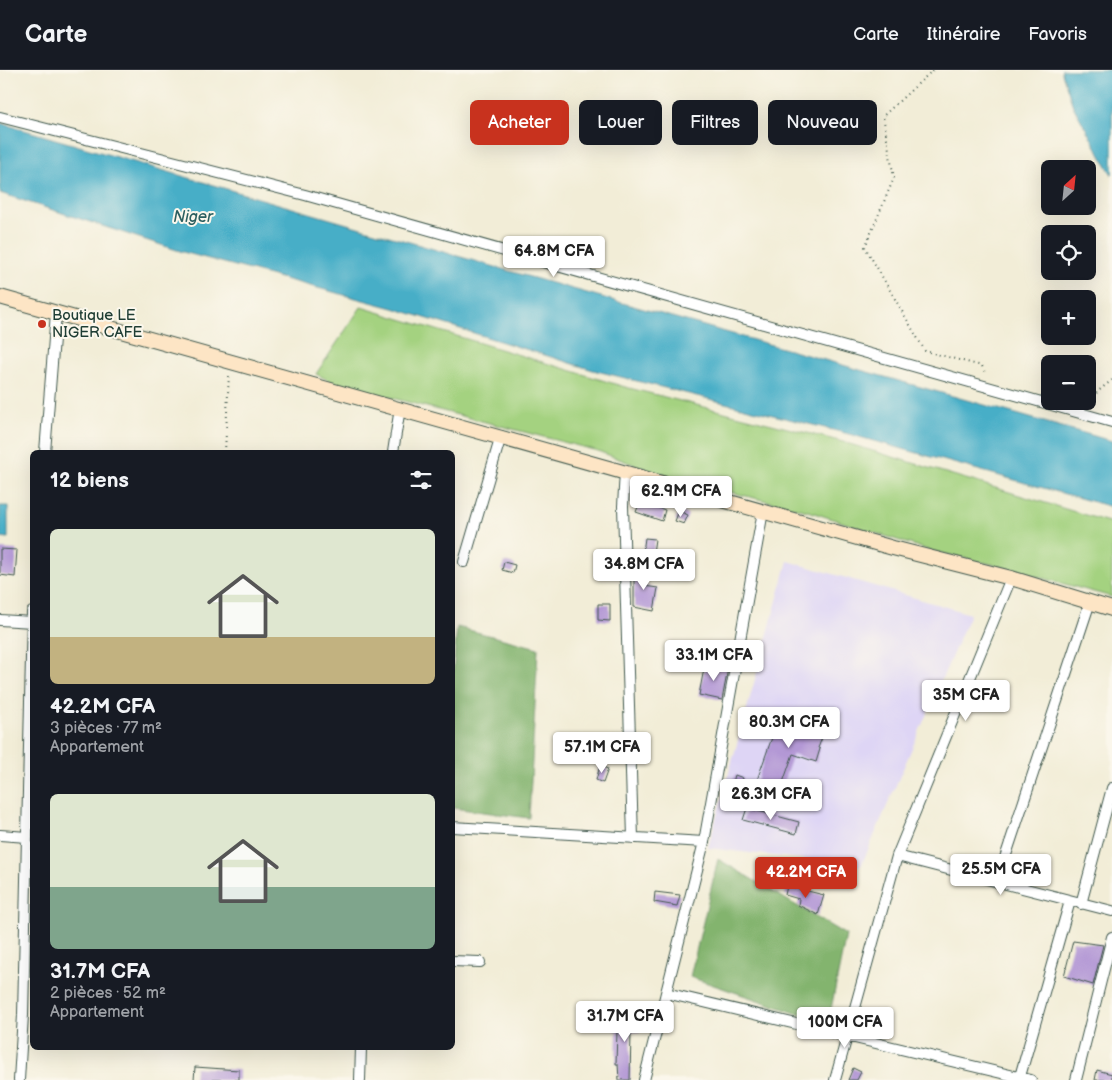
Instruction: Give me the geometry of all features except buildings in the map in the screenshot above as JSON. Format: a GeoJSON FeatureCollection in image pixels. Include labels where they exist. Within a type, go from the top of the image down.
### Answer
{"type":"FeatureCollection","features":[{"type":"Feature","properties":{"kind":"main road"},"geometry":{"type":"LineString","coordinates":[[0,297],[501,436],[892,548],[1011,578],[1112,609]]}},
{"type":"Feature","properties":{"kind":"street"},"geometry":{"type":"LineString","coordinates":[[0,117],[305,195],[735,318],[991,386],[1112,422]]}},
{"type":"Feature","properties":{"kind":"street"},"geometry":{"type":"LineString","coordinates":[[45,450],[56,313]]}},
{"type":"Feature","properties":{"kind":"street"},"geometry":{"type":"LineString","coordinates":[[393,450],[400,408]]}},
{"type":"Feature","properties":{"kind":"street"},"geometry":{"type":"LineString","coordinates":[[464,562],[501,436]]}},
{"type":"Feature","properties":{"kind":"street"},"geometry":{"type":"LineString","coordinates":[[625,472],[623,506],[634,838]]}},
{"type":"Feature","properties":{"kind":"street"},"geometry":{"type":"LineString","coordinates":[[644,1080],[704,842],[763,511]]}},
{"type":"Feature","properties":{"kind":"street"},"geometry":{"type":"LineString","coordinates":[[835,1080],[897,856],[1011,578]]}},
{"type":"Feature","properties":{"kind":"street"},"geometry":{"type":"LineString","coordinates":[[997,882],[1090,602]]}},
{"type":"Feature","properties":{"kind":"street"},"geometry":{"type":"LineString","coordinates":[[0,620],[30,619]]}},
{"type":"Feature","properties":{"kind":"street"},"geometry":{"type":"LineString","coordinates":[[1081,904],[1112,788]]}},
{"type":"Feature","properties":{"kind":"street"},"geometry":{"type":"LineString","coordinates":[[18,1080],[23,1015],[27,837],[30,807]]}},
{"type":"Feature","properties":{"kind":"street"},"geometry":{"type":"LineString","coordinates":[[455,828],[704,842]]}},
{"type":"Feature","properties":{"kind":"street"},"geometry":{"type":"LineString","coordinates":[[0,835],[27,837]]}},
{"type":"Feature","properties":{"kind":"street"},"geometry":{"type":"LineString","coordinates":[[897,856],[1112,912]]}},
{"type":"Feature","properties":{"kind":"street"},"geometry":{"type":"LineString","coordinates":[[1019,1079],[1070,901]]}},
{"type":"Feature","properties":{"kind":"street"},"geometry":{"type":"LineString","coordinates":[[1076,1080],[1112,937]]}},
{"type":"Feature","properties":{"kind":"street"},"geometry":{"type":"LineString","coordinates":[[455,961],[480,962]]}},
{"type":"Feature","properties":{"kind":"street"},"geometry":{"type":"LineString","coordinates":[[666,994],[847,1036],[1019,1079],[1031,1080]]}},
{"type":"Feature","properties":{"kind":"street"},"geometry":{"type":"LineString","coordinates":[[360,1080],[361,1050]]}},
{"type":"Feature","properties":{"kind":"path"},"geometry":{"type":"LineString","coordinates":[[933,70],[884,116],[894,178],[866,248],[925,350],[982,366],[991,386]]}},
{"type":"Feature","properties":{"kind":"path"},"geometry":{"type":"LineString","coordinates":[[225,450],[229,361]]}},
{"type":"Feature","properties":{"kind":"path"},"geometry":{"type":"LineString","coordinates":[[1087,416],[1096,392],[1112,380]]}},
{"type":"Feature","properties":{"kind":"shaded area"},"geometry":{"type":"Polygon","coordinates":[[[788,561],[970,614],[861,866],[708,848],[788,561]]]}},
{"type":"Feature","properties":{"kind":"green space"},"geometry":{"type":"Polygon","coordinates":[[[361,307],[625,387],[843,442],[1112,523],[1112,597],[995,565],[928,550],[808,511],[664,476],[598,451],[334,383],[316,374],[361,307]]]}},
{"type":"Feature","properties":{"kind":"green space"},"geometry":{"type":"Polygon","coordinates":[[[457,627],[538,648],[529,818],[455,808],[455,650],[457,627]]]}},
{"type":"Feature","properties":{"kind":"green space"},"geometry":{"type":"Polygon","coordinates":[[[718,859],[846,935],[828,1024],[690,977],[718,859]]]}},
{"type":"Feature","properties":{"kind":"water"},"geometry":{"type":"Polygon","coordinates":[[[1061,70],[1112,70],[1112,175],[1073,106],[1061,70]]]}},
{"type":"Feature","properties":{"kind":"water","name":"Niger"},"geometry":{"type":"Polygon","coordinates":[[[0,123],[509,271],[1112,441],[1112,507],[845,433],[593,370],[393,308],[183,252],[0,193],[0,123]]]}},
{"type":"Feature","properties":{"kind":"water"},"geometry":{"type":"Polygon","coordinates":[[[0,506],[8,506],[8,538],[0,537],[0,506]]]}},
{"type":"Feature","properties":{"kind":"place","name":"Boutique LE NIGER CAFE"},"geometry":{"type":"Point","coordinates":[42,324]}}]}
